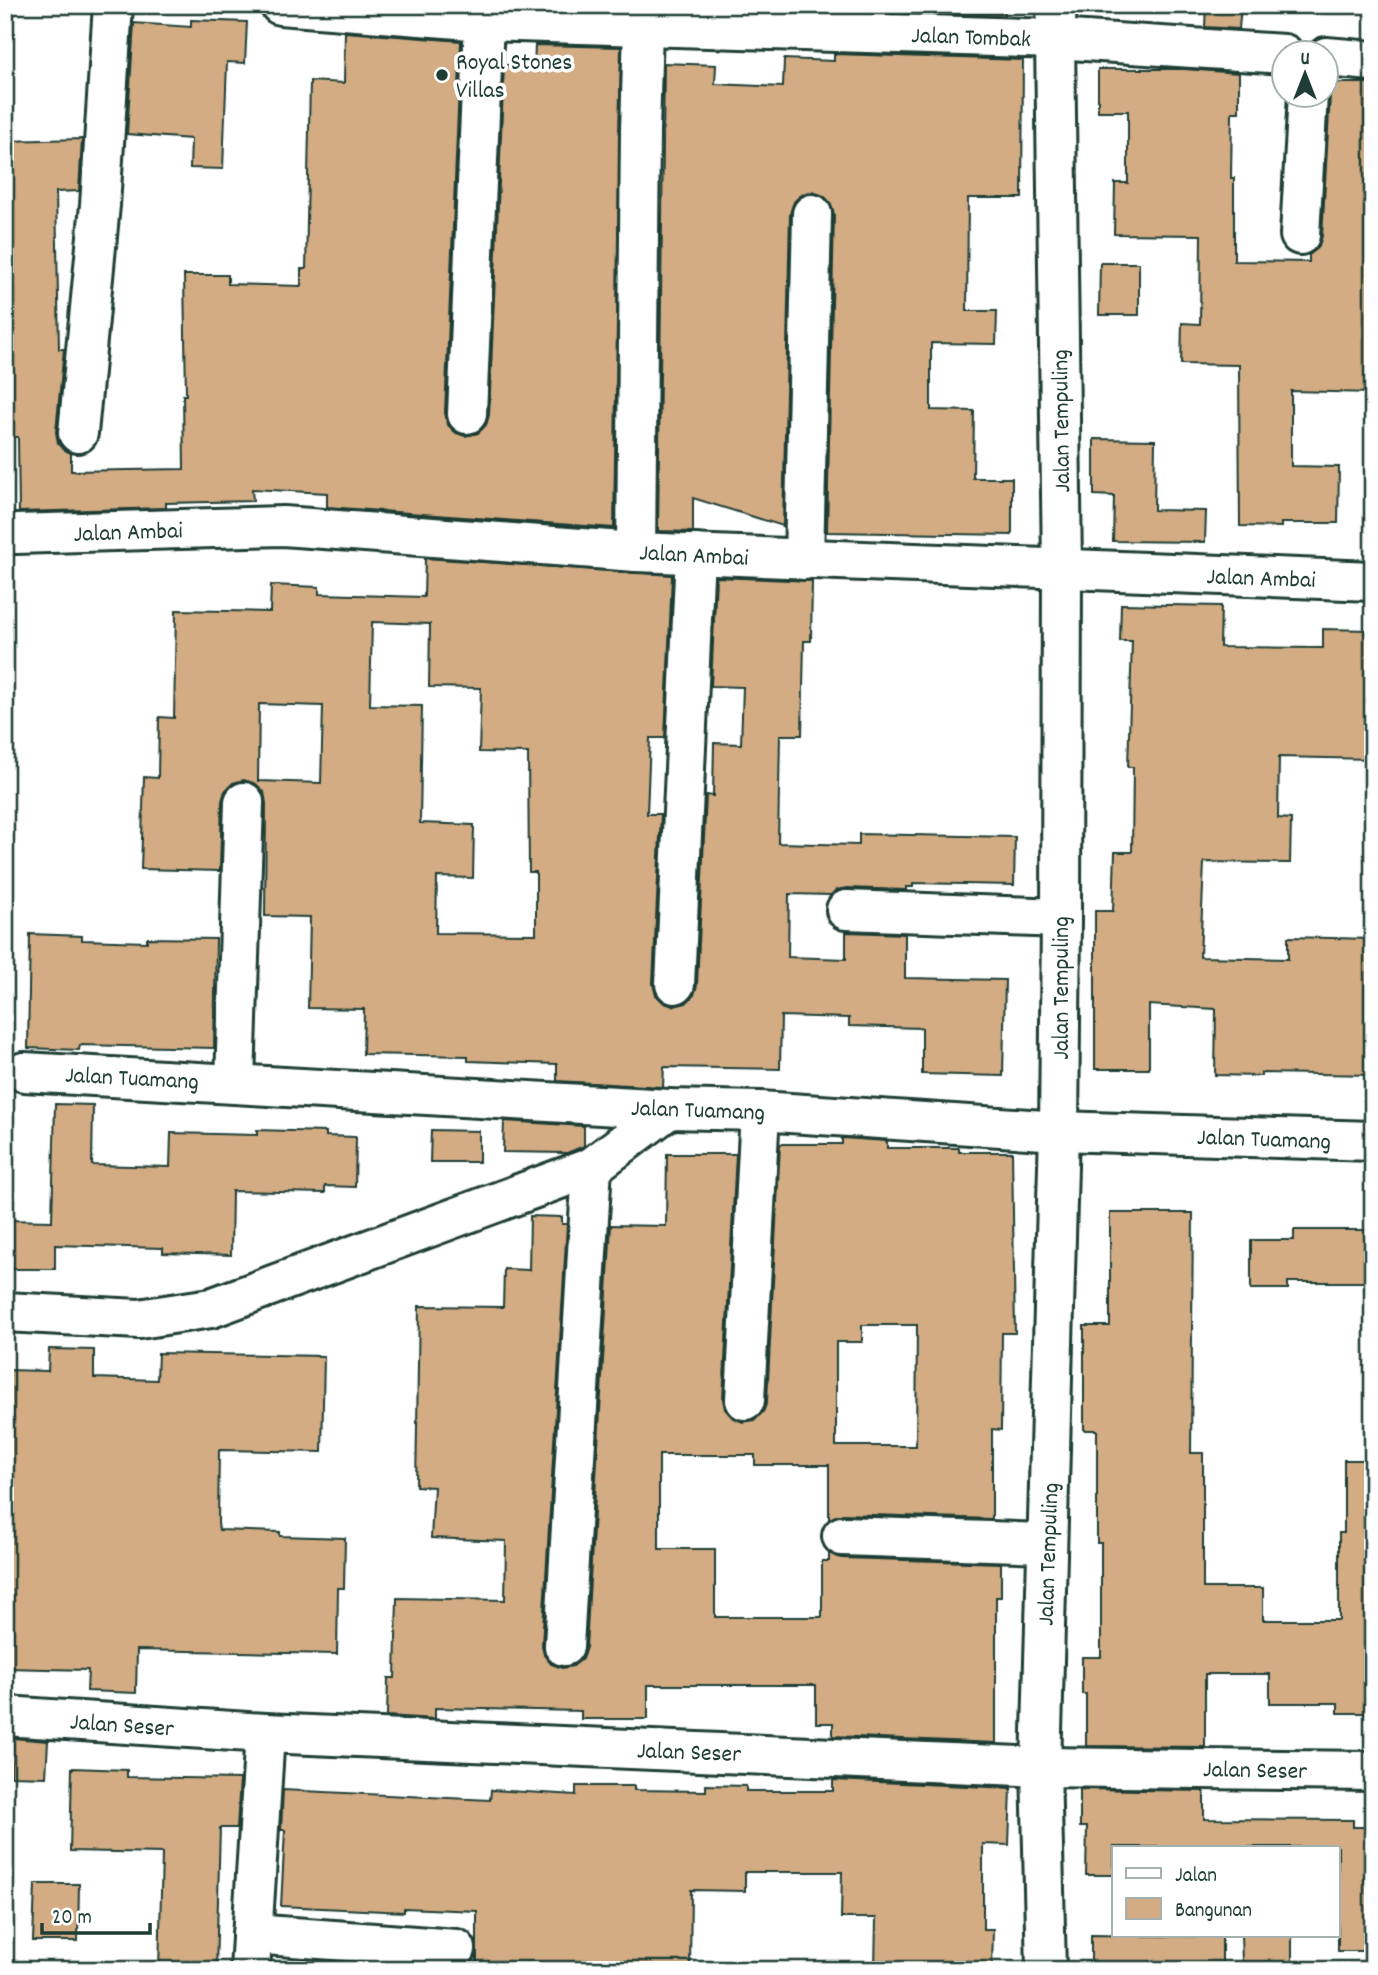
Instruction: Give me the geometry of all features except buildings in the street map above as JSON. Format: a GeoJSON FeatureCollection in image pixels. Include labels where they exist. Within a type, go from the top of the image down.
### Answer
{"type":"FeatureCollection","features":[{"type":"Feature","properties":{"kind":"street"},"geometry":{"type":"LineString","coordinates":[[78,433],[100,205],[113,5]]}},
{"type":"Feature","properties":{"kind":"street","name":"Jalan Tombak"},"geometry":{"type":"LineString","coordinates":[[280,5],[484,21],[643,26],[1056,22],[1270,52]]}},
{"type":"Feature","properties":{"kind":"street"},"geometry":{"type":"LineString","coordinates":[[467,414],[484,21]]}},
{"type":"Feature","properties":{"kind":"street","name":"Jalan Tempuling"},"geometry":{"type":"LineString","coordinates":[[1046,1970],[1041,1767],[1059,1131],[1061,918],[1062,569],[1056,22]]}},
{"type":"Feature","properties":{"kind":"street"},"geometry":{"type":"LineString","coordinates":[[636,552],[643,26]]}},
{"type":"Feature","properties":{"kind":"street"},"geometry":{"type":"LineString","coordinates":[[1340,58],[1373,61]]}},
{"type":"Feature","properties":{"kind":"street"},"geometry":{"type":"LineString","coordinates":[[1300,235],[1307,108]]}},
{"type":"Feature","properties":{"kind":"street"},"geometry":{"type":"LineString","coordinates":[[804,560],[812,214]]}},
{"type":"Feature","properties":{"kind":"street","name":"Jalan Ambai"},"geometry":{"type":"LineString","coordinates":[[16,534],[283,526],[636,552],[1373,581]]}},
{"type":"Feature","properties":{"kind":"street"},"geometry":{"type":"LineString","coordinates":[[675,985],[695,554]]}},
{"type":"Feature","properties":{"kind":"street"},"geometry":{"type":"LineString","coordinates":[[235,1082],[244,802]]}},
{"type":"Feature","properties":{"kind":"street"},"geometry":{"type":"LineString","coordinates":[[846,910],[1061,918]]}},
{"type":"Feature","properties":{"kind":"street","name":"Jalan Tuamang"},"geometry":{"type":"LineString","coordinates":[[24,1072],[235,1082],[669,1109],[760,1111],[1059,1131],[1373,1141]]}},
{"type":"Feature","properties":{"kind":"street"},"geometry":{"type":"LineString","coordinates":[[5,1312],[139,1319],[211,1308],[592,1167],[669,1109]]}},
{"type":"Feature","properties":{"kind":"street"},"geometry":{"type":"LineString","coordinates":[[745,1400],[760,1111]]}},
{"type":"Feature","properties":{"kind":"street"},"geometry":{"type":"LineString","coordinates":[[564,1646],[592,1167]]}},
{"type":"Feature","properties":{"kind":"street"},"geometry":{"type":"LineString","coordinates":[[842,1536],[1048,1543]]}},
{"type":"Feature","properties":{"kind":"street","name":"Jalan Seser"},"geometry":{"type":"LineString","coordinates":[[5,1716],[265,1733],[1041,1767],[1373,1771]]}},
{"type":"Feature","properties":{"kind":"street"},"geometry":{"type":"LineString","coordinates":[[265,1733],[251,1952],[456,1949]]}},
{"type":"Feature","properties":{"kind":"place","name":"Royal Stones Villas"},"geometry":{"type":"Point","coordinates":[442,75]}}]}
